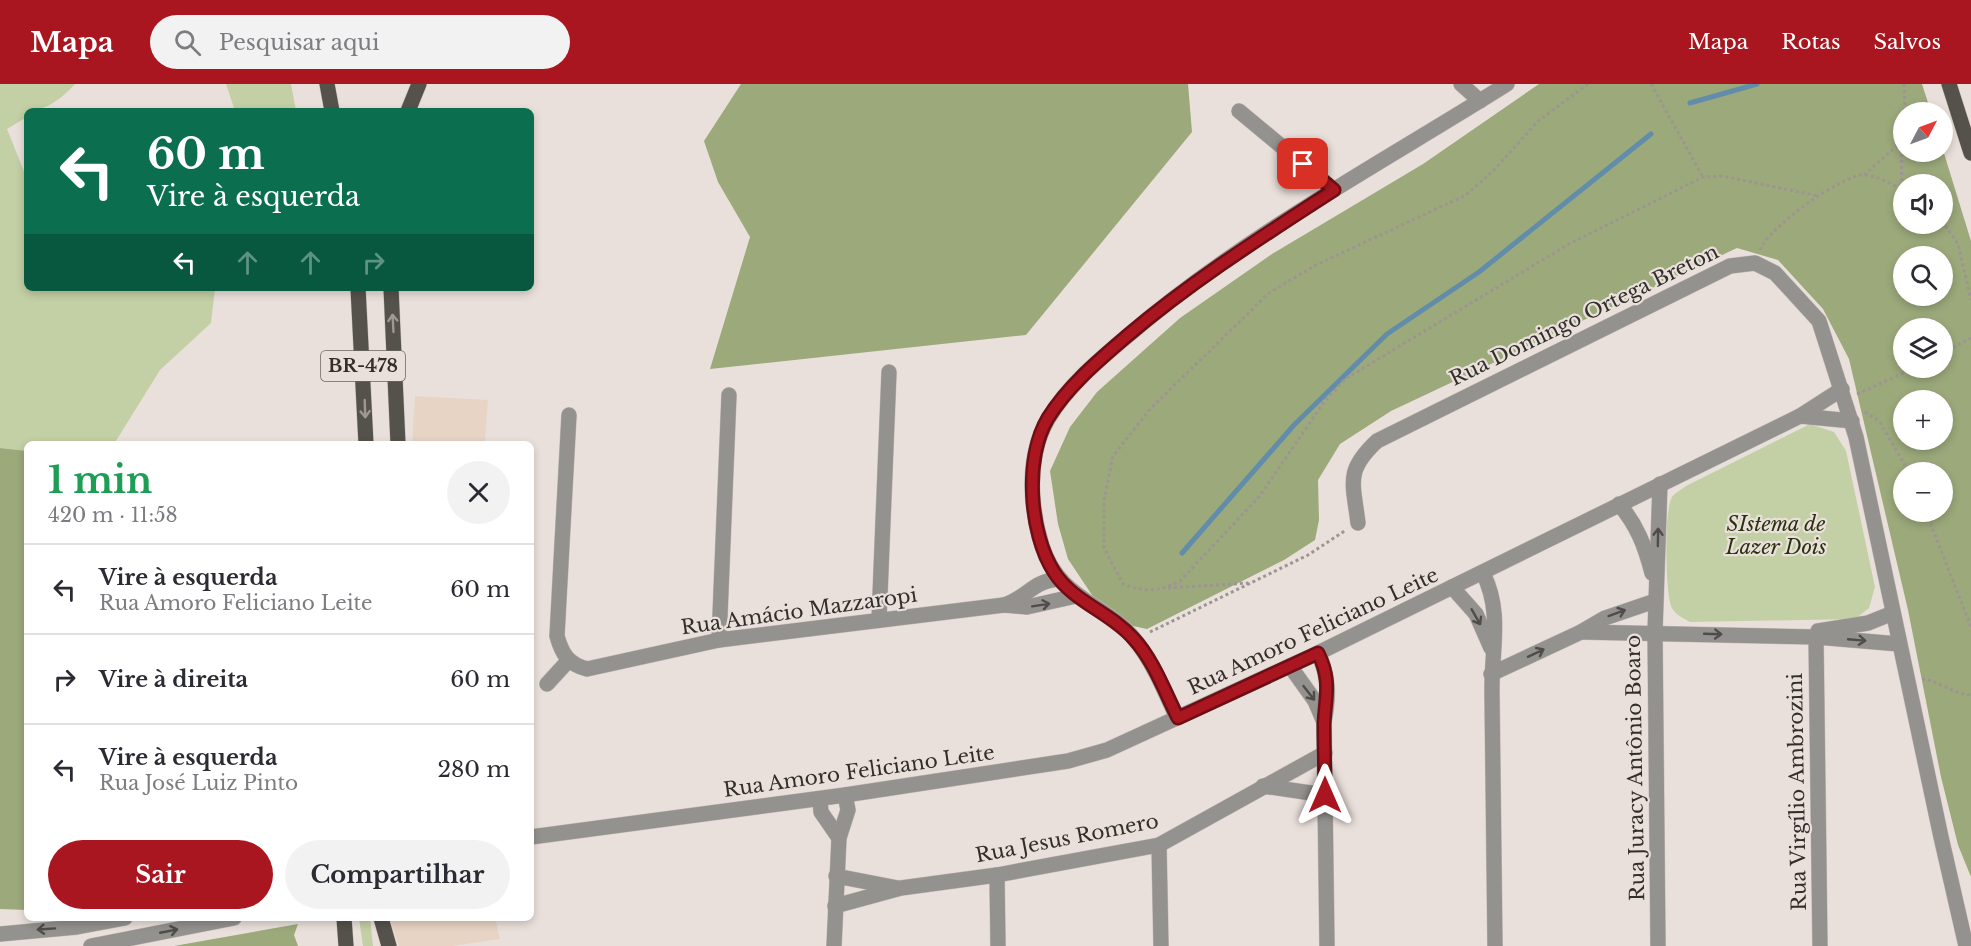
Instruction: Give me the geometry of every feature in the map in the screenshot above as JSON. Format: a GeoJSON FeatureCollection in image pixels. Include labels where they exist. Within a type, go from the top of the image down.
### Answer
{"type":"FeatureCollection","features":[{"type":"Feature","properties":{"kind":"main road"},"geometry":{"type":"LineString","coordinates":[[327,84],[331,108]]}},
{"type":"Feature","properties":{"kind":"main road"},"geometry":{"type":"LineString","coordinates":[[409,108],[419,84]]}},
{"type":"Feature","properties":{"kind":"main road"},"geometry":{"type":"LineString","coordinates":[[1949,84],[1971,153]]}},
{"type":"Feature","properties":{"kind":"main road","name":"BR-478"},"geometry":{"type":"LineString","coordinates":[[358,291],[366,441]]}},
{"type":"Feature","properties":{"kind":"main road","name":"BR-478"},"geometry":{"type":"LineString","coordinates":[[391,291],[398,441]]}},
{"type":"Feature","properties":{"kind":"main road"},"geometry":{"type":"LineString","coordinates":[[344,921],[346,946]]}},
{"type":"Feature","properties":{"kind":"main road"},"geometry":{"type":"LineString","coordinates":[[382,921],[389,946]]}},
{"type":"Feature","properties":{"kind":"street"},"geometry":{"type":"LineString","coordinates":[[1461,84],[1480,101]]}},
{"type":"Feature","properties":{"kind":"street"},"geometry":{"type":"LineString","coordinates":[[1043,581],[1047,568],[1033,510],[1032,480],[1036,451],[1047,421],[1064,397],[1099,360],[1205,274],[1334,190],[1507,84]]}},
{"type":"Feature","properties":{"kind":"street"},"geometry":{"type":"LineString","coordinates":[[1239,111],[1334,190]]}},
{"type":"Feature","properties":{"kind":"street"},"geometry":{"type":"LineString","coordinates":[[1755,263],[1776,273],[1819,321],[1844,394],[1852,421],[1966,946]]}},
{"type":"Feature","properties":{"kind":"street","name":"Rua Domingo Ortega Breton"},"geometry":{"type":"LineString","coordinates":[[1358,523],[1353,481],[1358,459],[1377,441],[1730,266],[1755,263]]}},
{"type":"Feature","properties":{"kind":"street"},"geometry":{"type":"LineString","coordinates":[[879,620],[889,372]]}},
{"type":"Feature","properties":{"kind":"street","name":"Rua Amoro Feliciano Leite"},"geometry":{"type":"LineString","coordinates":[[534,837],[820,799],[1068,761],[1107,750],[1318,653],[1844,394]]}},
{"type":"Feature","properties":{"kind":"street"},"geometry":{"type":"LineString","coordinates":[[719,640],[729,395]]}},
{"type":"Feature","properties":{"kind":"street"},"geometry":{"type":"LineString","coordinates":[[547,684],[568,661],[557,636],[569,415]]}},
{"type":"Feature","properties":{"kind":"street"},"geometry":{"type":"LineString","coordinates":[[1800,416],[1852,421]]}},
{"type":"Feature","properties":{"kind":"street","name":"Rua Juracy Antônio Boaro"},"geometry":{"type":"LineString","coordinates":[[1658,946],[1655,632],[1660,484]]}},
{"type":"Feature","properties":{"kind":"street","name":"Rua Juracy Antônio Boaro"},"geometry":{"type":"LineString","coordinates":[[1619,504],[1634,522],[1645,545],[1656,596]]}},
{"type":"Feature","properties":{"kind":"street"},"geometry":{"type":"LineString","coordinates":[[1043,548],[1054,572],[1076,596],[1135,639],[1178,718]]}},
{"type":"Feature","properties":{"kind":"street"},"geometry":{"type":"LineString","coordinates":[[1483,573],[1492,593],[1496,616],[1491,674],[1495,946]]}},
{"type":"Feature","properties":{"kind":"street","name":"Rua Amácio Mazzaropi"},"geometry":{"type":"LineString","coordinates":[[1004,605],[1043,581],[1060,579]]}},
{"type":"Feature","properties":{"kind":"street"},"geometry":{"type":"LineString","coordinates":[[1452,587],[1476,614],[1492,651]]}},
{"type":"Feature","properties":{"kind":"street","name":"Rua Amácio Mazzaropi"},"geometry":{"type":"LineString","coordinates":[[568,661],[587,669],[719,640],[1004,605],[1027,607],[1062,602],[1076,596]]}},
{"type":"Feature","properties":{"kind":"street"},"geometry":{"type":"LineString","coordinates":[[1491,674],[1581,632],[1605,618],[1656,596]]}},
{"type":"Feature","properties":{"kind":"street"},"geometry":{"type":"LineString","coordinates":[[1816,637],[1818,631],[1823,628],[1850,627],[1893,613]]}},
{"type":"Feature","properties":{"kind":"street"},"geometry":{"type":"LineString","coordinates":[[1581,632],[1816,637],[1899,644]]}},
{"type":"Feature","properties":{"kind":"street","name":"Rua Virgílio Ambrozini"},"geometry":{"type":"LineString","coordinates":[[1816,637],[1820,946]]}},
{"type":"Feature","properties":{"kind":"street"},"geometry":{"type":"LineString","coordinates":[[1318,653],[1327,681],[1328,700],[1324,722],[1327,946]]}},
{"type":"Feature","properties":{"kind":"street"},"geometry":{"type":"LineString","coordinates":[[1290,666],[1315,701],[1324,722]]}},
{"type":"Feature","properties":{"kind":"street","name":"Rua Jesus Romero"},"geometry":{"type":"LineString","coordinates":[[835,906],[901,888],[997,875],[1159,845],[1325,753]]}},
{"type":"Feature","properties":{"kind":"street"},"geometry":{"type":"LineString","coordinates":[[1263,786],[1325,795]]}},
{"type":"Feature","properties":{"kind":"street"},"geometry":{"type":"LineString","coordinates":[[834,946],[839,838],[848,810],[845,795]]}},
{"type":"Feature","properties":{"kind":"street"},"geometry":{"type":"LineString","coordinates":[[820,799],[821,812],[839,838]]}},
{"type":"Feature","properties":{"kind":"street"},"geometry":{"type":"LineString","coordinates":[[1159,845],[1161,946]]}},
{"type":"Feature","properties":{"kind":"street"},"geometry":{"type":"LineString","coordinates":[[997,875],[998,946]]}},
{"type":"Feature","properties":{"kind":"street","name":"Rua Jesus Romero"},"geometry":{"type":"LineString","coordinates":[[836,876],[901,888]]}},
{"type":"Feature","properties":{"kind":"street"},"geometry":{"type":"LineString","coordinates":[[0,934],[77,927],[108,921]]}},
{"type":"Feature","properties":{"kind":"street"},"geometry":{"type":"LineString","coordinates":[[91,946],[219,921]]}},
{"type":"Feature","properties":{"kind":"path"},"geometry":{"type":"LineString","coordinates":[[1250,583],[1144,591],[1123,584],[1104,548],[1104,500],[1113,456],[1151,408],[1269,293],[1314,266],[1466,195],[1493,171],[1538,121],[1588,84]]}},
{"type":"Feature","properties":{"kind":"path"},"geometry":{"type":"LineString","coordinates":[[1651,84],[1703,177]]}},
{"type":"Feature","properties":{"kind":"path"},"geometry":{"type":"LineString","coordinates":[[1904,84],[1905,102]]}},
{"type":"Feature","properties":{"kind":"path"},"geometry":{"type":"LineString","coordinates":[[1755,263],[1763,241],[1778,225],[1818,196],[1847,180],[1864,175],[1893,149]]}},
{"type":"Feature","properties":{"kind":"path"},"geometry":{"type":"LineString","coordinates":[[1864,175],[1893,185]]}},
{"type":"Feature","properties":{"kind":"path"},"geometry":{"type":"LineString","coordinates":[[1166,588],[1180,581],[1259,496],[1324,402],[1345,379],[1569,244],[1703,177],[1722,176],[1818,196]]}},
{"type":"Feature","properties":{"kind":"path"},"geometry":{"type":"LineString","coordinates":[[1951,234],[1958,244],[1971,300]]}},
{"type":"Feature","properties":{"kind":"path"},"geometry":{"type":"LineString","coordinates":[[1953,347],[1971,338]]}},
{"type":"Feature","properties":{"kind":"path"},"geometry":{"type":"LineString","coordinates":[[1844,394],[1893,376]]}},
{"type":"Feature","properties":{"kind":"path"},"geometry":{"type":"LineString","coordinates":[[1844,394],[1879,421],[1903,462]]}},
{"type":"Feature","properties":{"kind":"path"},"geometry":{"type":"LineString","coordinates":[[1930,522],[1971,627]]}},
{"type":"Feature","properties":{"kind":"path"},"geometry":{"type":"LineString","coordinates":[[1135,639],[1308,555],[1358,523]]}},
{"type":"Feature","properties":{"kind":"path"},"geometry":{"type":"LineString","coordinates":[[1908,680],[1928,679],[1955,693],[1971,695]]}},
{"type":"Feature","properties":{"kind":"shaded area"},"geometry":{"type":"Polygon","coordinates":[[[415,396],[488,400],[485,441],[412,441],[415,396]]]}},
{"type":"Feature","properties":{"kind":"shaded area"},"geometry":{"type":"Polygon","coordinates":[[[391,921],[496,921],[500,939],[453,946],[399,946],[391,921]]]}},
{"type":"Feature","properties":{"kind":"green space"},"geometry":{"type":"Polygon","coordinates":[[[0,84],[75,84],[53,103],[43,108],[24,108],[24,119],[7,129],[24,172],[24,291],[215,291],[211,323],[160,370],[116,441],[24,441],[24,451],[0,448],[0,84]]]}},
{"type":"Feature","properties":{"kind":"green space"},"geometry":{"type":"Polygon","coordinates":[[[226,84],[291,84],[295,108],[234,108],[226,84]]]}},
{"type":"Feature","properties":{"kind":"green space"},"geometry":{"type":"Polygon","coordinates":[[[741,84],[1188,84],[1192,132],[1026,335],[710,369],[750,237],[718,182],[704,141],[741,84]]]}},
{"type":"Feature","properties":{"kind":"green space"},"geometry":{"type":"Polygon","coordinates":[[[1539,84],[1922,84],[1928,102],[1893,102],[1893,162],[1947,162],[1950,174],[1893,174],[1893,234],[1953,234],[1953,182],[1971,241],[1971,877],[1958,845],[1941,777],[1908,610],[1849,359],[1823,309],[1778,260],[1737,248],[1391,411],[1340,444],[1318,480],[1319,520],[1315,540],[1284,560],[1147,629],[1133,626],[1094,598],[1068,559],[1058,524],[1050,471],[1070,427],[1097,392],[1180,318],[1272,254],[1423,164],[1539,84]]]}},
{"type":"Feature","properties":{"kind":"green space","name":"SIstema de Lazer Dois"},"geometry":{"type":"Polygon","coordinates":[[[1810,424],[1834,432],[1846,451],[1875,587],[1869,608],[1855,619],[1690,622],[1680,616],[1672,608],[1668,587],[1667,534],[1669,505],[1672,497],[1686,486],[1810,424]]]}},
{"type":"Feature","properties":{"kind":"green space"},"geometry":{"type":"Polygon","coordinates":[[[0,448],[24,451],[24,910],[0,909],[0,448]]]}},
{"type":"Feature","properties":{"kind":"green space"},"geometry":{"type":"Polygon","coordinates":[[[359,921],[370,921],[373,946],[363,946],[359,921]]]}},
{"type":"Feature","properties":{"kind":"green space"},"geometry":{"type":"Polygon","coordinates":[[[298,924],[294,935],[298,946],[174,946],[298,924]]]}},
{"type":"Feature","properties":{"kind":"waterway"},"geometry":{"type":"LineString","coordinates":[[1690,103],[1757,84]]}},
{"type":"Feature","properties":{"kind":"waterway"},"geometry":{"type":"LineString","coordinates":[[1182,553],[1294,425],[1387,334],[1479,272],[1651,134]]}},
{"type":"Feature","properties":{"kind":"route"},"geometry":{"type":"LineString","coordinates":[[1303,164],[1334,190],[1205,274],[1099,360],[1064,397],[1047,421],[1036,451],[1032,480],[1033,510],[1043,548],[1054,572],[1076,596],[1135,639],[1178,718],[1318,653],[1324,665],[1328,700],[1324,722],[1325,795]]}}]}
